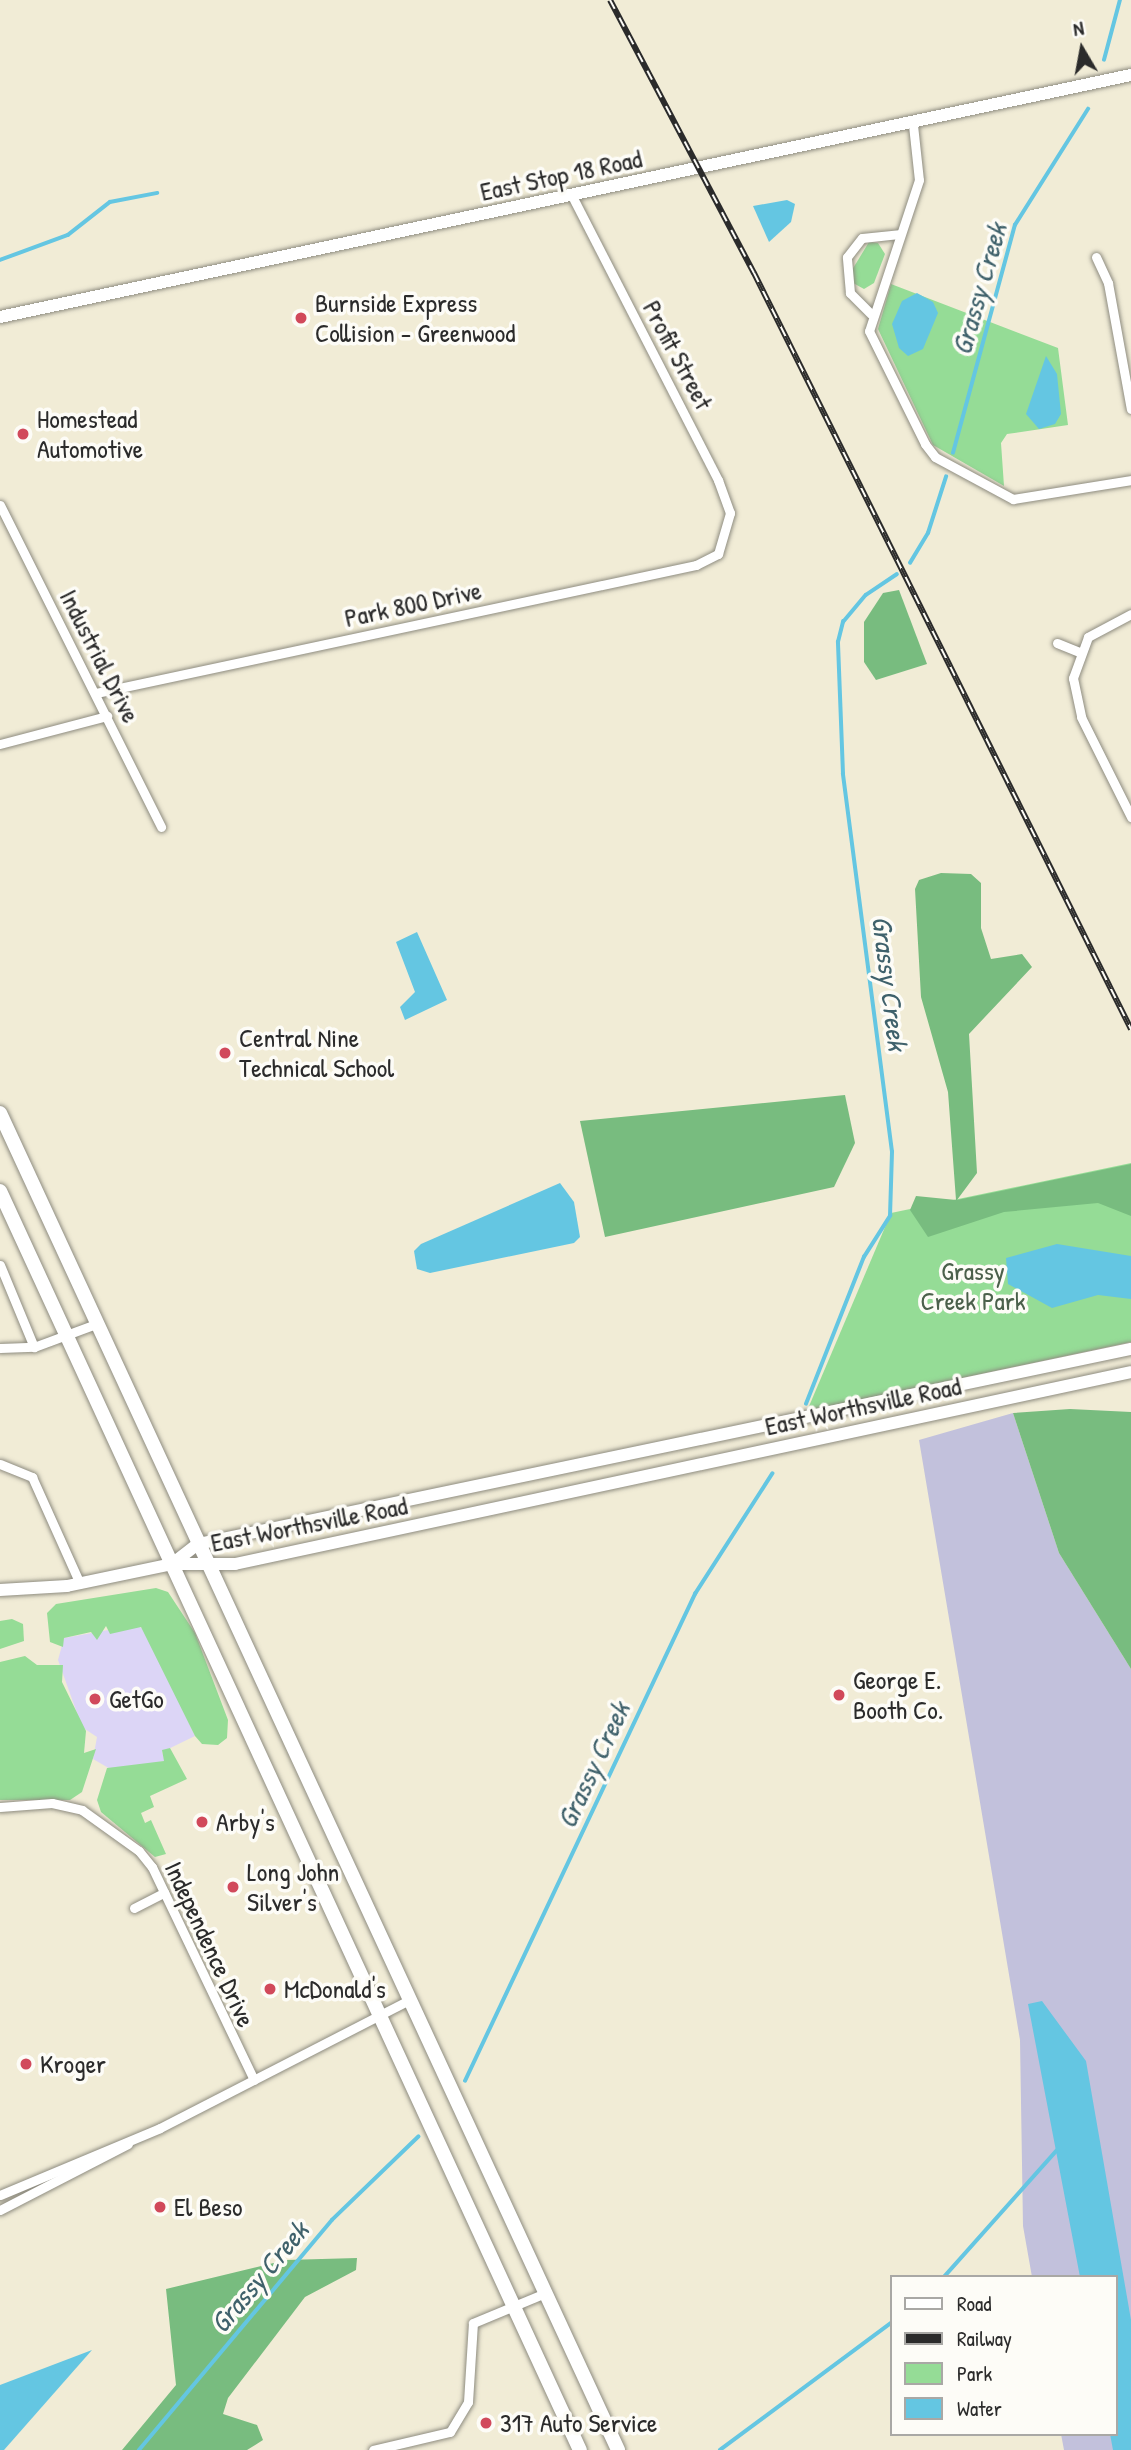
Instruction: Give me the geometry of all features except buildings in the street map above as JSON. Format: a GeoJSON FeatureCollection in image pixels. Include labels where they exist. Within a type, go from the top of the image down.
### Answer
{"type":"FeatureCollection","features":[{"type":"Feature","properties":{"kind":"main road","name":"East Stop 18 Road"},"geometry":{"type":"LineString","coordinates":[[0,317],[913,125],[1131,75]]}},
{"type":"Feature","properties":{"kind":"main road"},"geometry":{"type":"LineString","coordinates":[[0,1113],[543,2294],[618,2450]]}},
{"type":"Feature","properties":{"kind":"main road"},"geometry":{"type":"LineString","coordinates":[[0,1191],[172,1564],[374,2015],[580,2450]]}},
{"type":"Feature","properties":{"kind":"main road","name":"East Worthsville Road"},"geometry":{"type":"LineString","coordinates":[[172,1564],[198,1544],[1131,1349]]}},
{"type":"Feature","properties":{"kind":"main road","name":"East Worthsville Road"},"geometry":{"type":"LineString","coordinates":[[172,1564],[209,1569],[1131,1372]]}},
{"type":"Feature","properties":{"kind":"main road"},"geometry":{"type":"LineString","coordinates":[[0,1590],[80,1584],[172,1564]]}},
{"type":"Feature","properties":{"kind":"street"},"geometry":{"type":"LineString","coordinates":[[913,125],[920,173],[871,314],[874,346],[935,457],[1021,500],[1131,480]]}},
{"type":"Feature","properties":{"kind":"street","name":"Profit Street"},"geometry":{"type":"LineString","coordinates":[[572,196],[718,481],[730,513],[727,538]]}},
{"type":"Feature","properties":{"kind":"street"},"geometry":{"type":"LineString","coordinates":[[871,314],[850,293],[847,257],[862,239],[900,234]]}},
{"type":"Feature","properties":{"kind":"street"},"geometry":{"type":"LineString","coordinates":[[1096,257],[1108,283],[1131,409]]}},
{"type":"Feature","properties":{"kind":"street","name":"Industrial Drive"},"geometry":{"type":"LineString","coordinates":[[0,505],[161,827]]}},
{"type":"Feature","properties":{"kind":"street","name":"Park 800 Drive"},"geometry":{"type":"LineString","coordinates":[[96,693],[696,565],[718,554],[727,538]]}},
{"type":"Feature","properties":{"kind":"street"},"geometry":{"type":"LineString","coordinates":[[1131,614],[1102,626],[1079,652],[1074,698],[1131,817]]}},
{"type":"Feature","properties":{"kind":"street"},"geometry":{"type":"LineString","coordinates":[[1056,643],[1079,652]]}},
{"type":"Feature","properties":{"kind":"street"},"geometry":{"type":"LineString","coordinates":[[0,744],[107,716]]}},
{"type":"Feature","properties":{"kind":"street"},"geometry":{"type":"LineString","coordinates":[[0,1265],[34,1348]]}},
{"type":"Feature","properties":{"kind":"street"},"geometry":{"type":"LineString","coordinates":[[0,1348],[34,1348],[96,1324]]}},
{"type":"Feature","properties":{"kind":"street"},"geometry":{"type":"LineString","coordinates":[[0,1464],[32,1477],[80,1584]]}},
{"type":"Feature","properties":{"kind":"street","name":"Independence Drive"},"geometry":{"type":"LineString","coordinates":[[0,1807],[52,1803],[105,1822],[152,1867],[254,2080]]}},
{"type":"Feature","properties":{"kind":"street"},"geometry":{"type":"LineString","coordinates":[[134,1908],[164,1894]]}},
{"type":"Feature","properties":{"kind":"street"},"geometry":{"type":"LineString","coordinates":[[0,2210],[254,2080],[374,2015],[410,2000]]}},
{"type":"Feature","properties":{"kind":"street"},"geometry":{"type":"LineString","coordinates":[[0,2195],[132,2141]]}},
{"type":"Feature","properties":{"kind":"street"},"geometry":{"type":"LineString","coordinates":[[373,2450],[450,2432],[468,2402],[473,2323],[543,2294]]}},
{"type":"Feature","properties":{"kind":"shaded area"},"geometry":{"type":"Polygon","coordinates":[[[1013,1413],[1059,1553],[1131,1669],[1131,2450],[1064,2450],[1061,2436],[1117,2436],[1117,2275],[1032,2275],[1023,2226],[1020,2040],[919,1440],[1013,1413]]]}},
{"type":"Feature","properties":{"kind":"shaded area"},"geometry":{"type":"Polygon","coordinates":[[[136,1625],[145,1630],[195,1736],[162,1752],[165,1761],[112,1770],[93,1759],[97,1737],[82,1727],[58,1660],[64,1638],[136,1625]]]}},
{"type":"Feature","properties":{"kind":"green space"},"geometry":{"type":"Polygon","coordinates":[[[869,242],[878,243],[885,254],[874,283],[864,289],[853,283],[852,270],[869,242]]]}},
{"type":"Feature","properties":{"kind":"green space"},"geometry":{"type":"Polygon","coordinates":[[[891,284],[1058,348],[1068,425],[1007,434],[1001,443],[1004,486],[933,445],[878,329],[891,284]]]}},
{"type":"Feature","properties":{"kind":"green space"},"geometry":{"type":"Polygon","coordinates":[[[899,590],[927,664],[876,680],[864,662],[864,622],[883,593],[899,590]]]}},
{"type":"Feature","properties":{"kind":"green space"},"geometry":{"type":"Polygon","coordinates":[[[941,873],[971,874],[981,883],[981,928],[991,959],[1022,954],[1032,967],[969,1034],[977,1173],[957,1200],[1131,1164],[1131,1216],[1098,1203],[1004,1212],[928,1237],[910,1210],[916,1196],[956,1200],[948,1092],[921,997],[915,889],[919,880],[941,873]]]}},
{"type":"Feature","properties":{"kind":"green space"},"geometry":{"type":"Polygon","coordinates":[[[845,1095],[855,1143],[834,1187],[605,1237],[580,1121],[845,1095]]]}},
{"type":"Feature","properties":{"kind":"green space","name":"Grassy Creek Park"},"geometry":{"type":"Polygon","coordinates":[[[1131,1163],[1131,1342],[807,1411],[891,1213],[1131,1163]]]}},
{"type":"Feature","properties":{"kind":"green space"},"geometry":{"type":"Polygon","coordinates":[[[1070,1409],[1131,1412],[1131,1669],[1059,1553],[1013,1413],[1070,1409]]]}},
{"type":"Feature","properties":{"kind":"green space"},"geometry":{"type":"Polygon","coordinates":[[[156,1588],[168,1592],[195,1633],[228,1720],[227,1738],[218,1745],[202,1744],[195,1736],[141,1627],[110,1634],[106,1626],[97,1640],[91,1632],[64,1638],[63,1647],[50,1642],[47,1613],[56,1604],[156,1588]]]}},
{"type":"Feature","properties":{"kind":"green space"},"geometry":{"type":"Polygon","coordinates":[[[12,1619],[23,1624],[24,1641],[0,1649],[0,1621],[12,1619]]]}},
{"type":"Feature","properties":{"kind":"green space"},"geometry":{"type":"Polygon","coordinates":[[[25,1656],[37,1665],[63,1665],[62,1682],[86,1731],[84,1753],[96,1749],[82,1792],[70,1800],[0,1800],[0,1662],[25,1656]]]}},
{"type":"Feature","properties":{"kind":"green space"},"geometry":{"type":"Polygon","coordinates":[[[170,1748],[187,1779],[150,1796],[154,1807],[141,1813],[145,1823],[151,1820],[166,1854],[155,1857],[101,1812],[97,1800],[107,1768],[164,1761],[162,1750],[170,1748]]]}},
{"type":"Feature","properties":{"kind":"green space"},"geometry":{"type":"Polygon","coordinates":[[[357,2258],[356,2270],[305,2297],[228,2398],[223,2414],[257,2425],[263,2440],[247,2450],[122,2450],[176,2385],[166,2289],[286,2260],[357,2258]]]}},
{"type":"Feature","properties":{"kind":"water"},"geometry":{"type":"Polygon","coordinates":[[[787,200],[795,204],[791,222],[769,242],[753,206],[787,200]]]}},
{"type":"Feature","properties":{"kind":"water"},"geometry":{"type":"Polygon","coordinates":[[[917,293],[933,302],[938,313],[923,349],[908,356],[899,348],[892,324],[902,301],[917,293]]]}},
{"type":"Feature","properties":{"kind":"water"},"geometry":{"type":"Polygon","coordinates":[[[1046,356],[1057,374],[1061,414],[1055,424],[1039,429],[1026,414],[1046,356]]]}},
{"type":"Feature","properties":{"kind":"water"},"geometry":{"type":"Polygon","coordinates":[[[417,932],[447,1000],[405,1020],[400,1007],[415,992],[396,942],[417,932]]]}},
{"type":"Feature","properties":{"kind":"water"},"geometry":{"type":"Polygon","coordinates":[[[560,1183],[574,1202],[580,1237],[574,1243],[430,1273],[417,1269],[414,1251],[421,1244],[560,1183]]]}},
{"type":"Feature","properties":{"kind":"water"},"geometry":{"type":"Polygon","coordinates":[[[1057,1244],[1131,1256],[1131,1299],[1098,1295],[1052,1308],[1008,1284],[1006,1258],[1057,1244]]]}},
{"type":"Feature","properties":{"kind":"water"},"geometry":{"type":"Polygon","coordinates":[[[1042,2001],[1086,2061],[1131,2320],[1131,2450],[1113,2450],[1110,2436],[1117,2436],[1117,2275],[1080,2275],[1028,2004],[1042,2001]]]}},
{"type":"Feature","properties":{"kind":"water"},"geometry":{"type":"Polygon","coordinates":[[[92,2350],[4,2450],[0,2450],[0,2385],[92,2350]]]}},
{"type":"Feature","properties":{"kind":"waterway","name":"Grassy Creek"},"geometry":{"type":"LineString","coordinates":[[1104,60],[1120,0]]}},
{"type":"Feature","properties":{"kind":"waterway","name":"Grassy Creek"},"geometry":{"type":"LineString","coordinates":[[953,453],[1015,225],[1088,109]]}},
{"type":"Feature","properties":{"kind":"waterway"},"geometry":{"type":"LineString","coordinates":[[0,260],[68,235],[110,202],[157,193]]}},
{"type":"Feature","properties":{"kind":"waterway","name":"Grassy Creek"},"geometry":{"type":"LineString","coordinates":[[910,563],[928,533],[946,477]]}},
{"type":"Feature","properties":{"kind":"waterway","name":"Grassy Creek"},"geometry":{"type":"LineString","coordinates":[[806,1404],[864,1257],[890,1216],[892,1152],[843,774],[838,642],[843,622],[866,595],[897,574]]}},
{"type":"Feature","properties":{"kind":"waterway","name":"Grassy Creek"},"geometry":{"type":"LineString","coordinates":[[465,2081],[695,1594],[772,1474]]}},
{"type":"Feature","properties":{"kind":"waterway","name":"Grassy Creek"},"geometry":{"type":"LineString","coordinates":[[139,2450],[332,2220],[418,2137]]}},
{"type":"Feature","properties":{"kind":"waterway"},"geometry":{"type":"LineString","coordinates":[[946,2275],[1057,2150]]}},
{"type":"Feature","properties":{"kind":"waterway"},"geometry":{"type":"LineString","coordinates":[[720,2450],[890,2324]]}},
{"type":"Feature","properties":{"kind":"railway"},"geometry":{"type":"LineString","coordinates":[[610,0],[754,273],[1131,1029]]}},
{"type":"Feature","properties":{"kind":"place","name":"Burnside Express Collision - Greenwood"},"geometry":{"type":"Point","coordinates":[301,318]}},
{"type":"Feature","properties":{"kind":"place","name":"Homestead Automotive"},"geometry":{"type":"Point","coordinates":[23,434]}},
{"type":"Feature","properties":{"kind":"place","name":"Central Nine Technical School"},"geometry":{"type":"Point","coordinates":[225,1053]}},
{"type":"Feature","properties":{"kind":"place","name":"George E. Booth Co."},"geometry":{"type":"Point","coordinates":[839,1695]}},
{"type":"Feature","properties":{"kind":"place","name":"GetGo"},"geometry":{"type":"Point","coordinates":[95,1699]}},
{"type":"Feature","properties":{"kind":"place","name":"Arby's"},"geometry":{"type":"Point","coordinates":[202,1822]}},
{"type":"Feature","properties":{"kind":"place","name":"Long John Silver's"},"geometry":{"type":"Point","coordinates":[233,1887]}},
{"type":"Feature","properties":{"kind":"place","name":"McDonald's"},"geometry":{"type":"Point","coordinates":[270,1989]}},
{"type":"Feature","properties":{"kind":"place","name":"Kroger"},"geometry":{"type":"Point","coordinates":[26,2064]}},
{"type":"Feature","properties":{"kind":"place","name":"El Beso"},"geometry":{"type":"Point","coordinates":[160,2207]}},
{"type":"Feature","properties":{"kind":"place","name":"317 Auto Service"},"geometry":{"type":"Point","coordinates":[486,2423]}}]}
